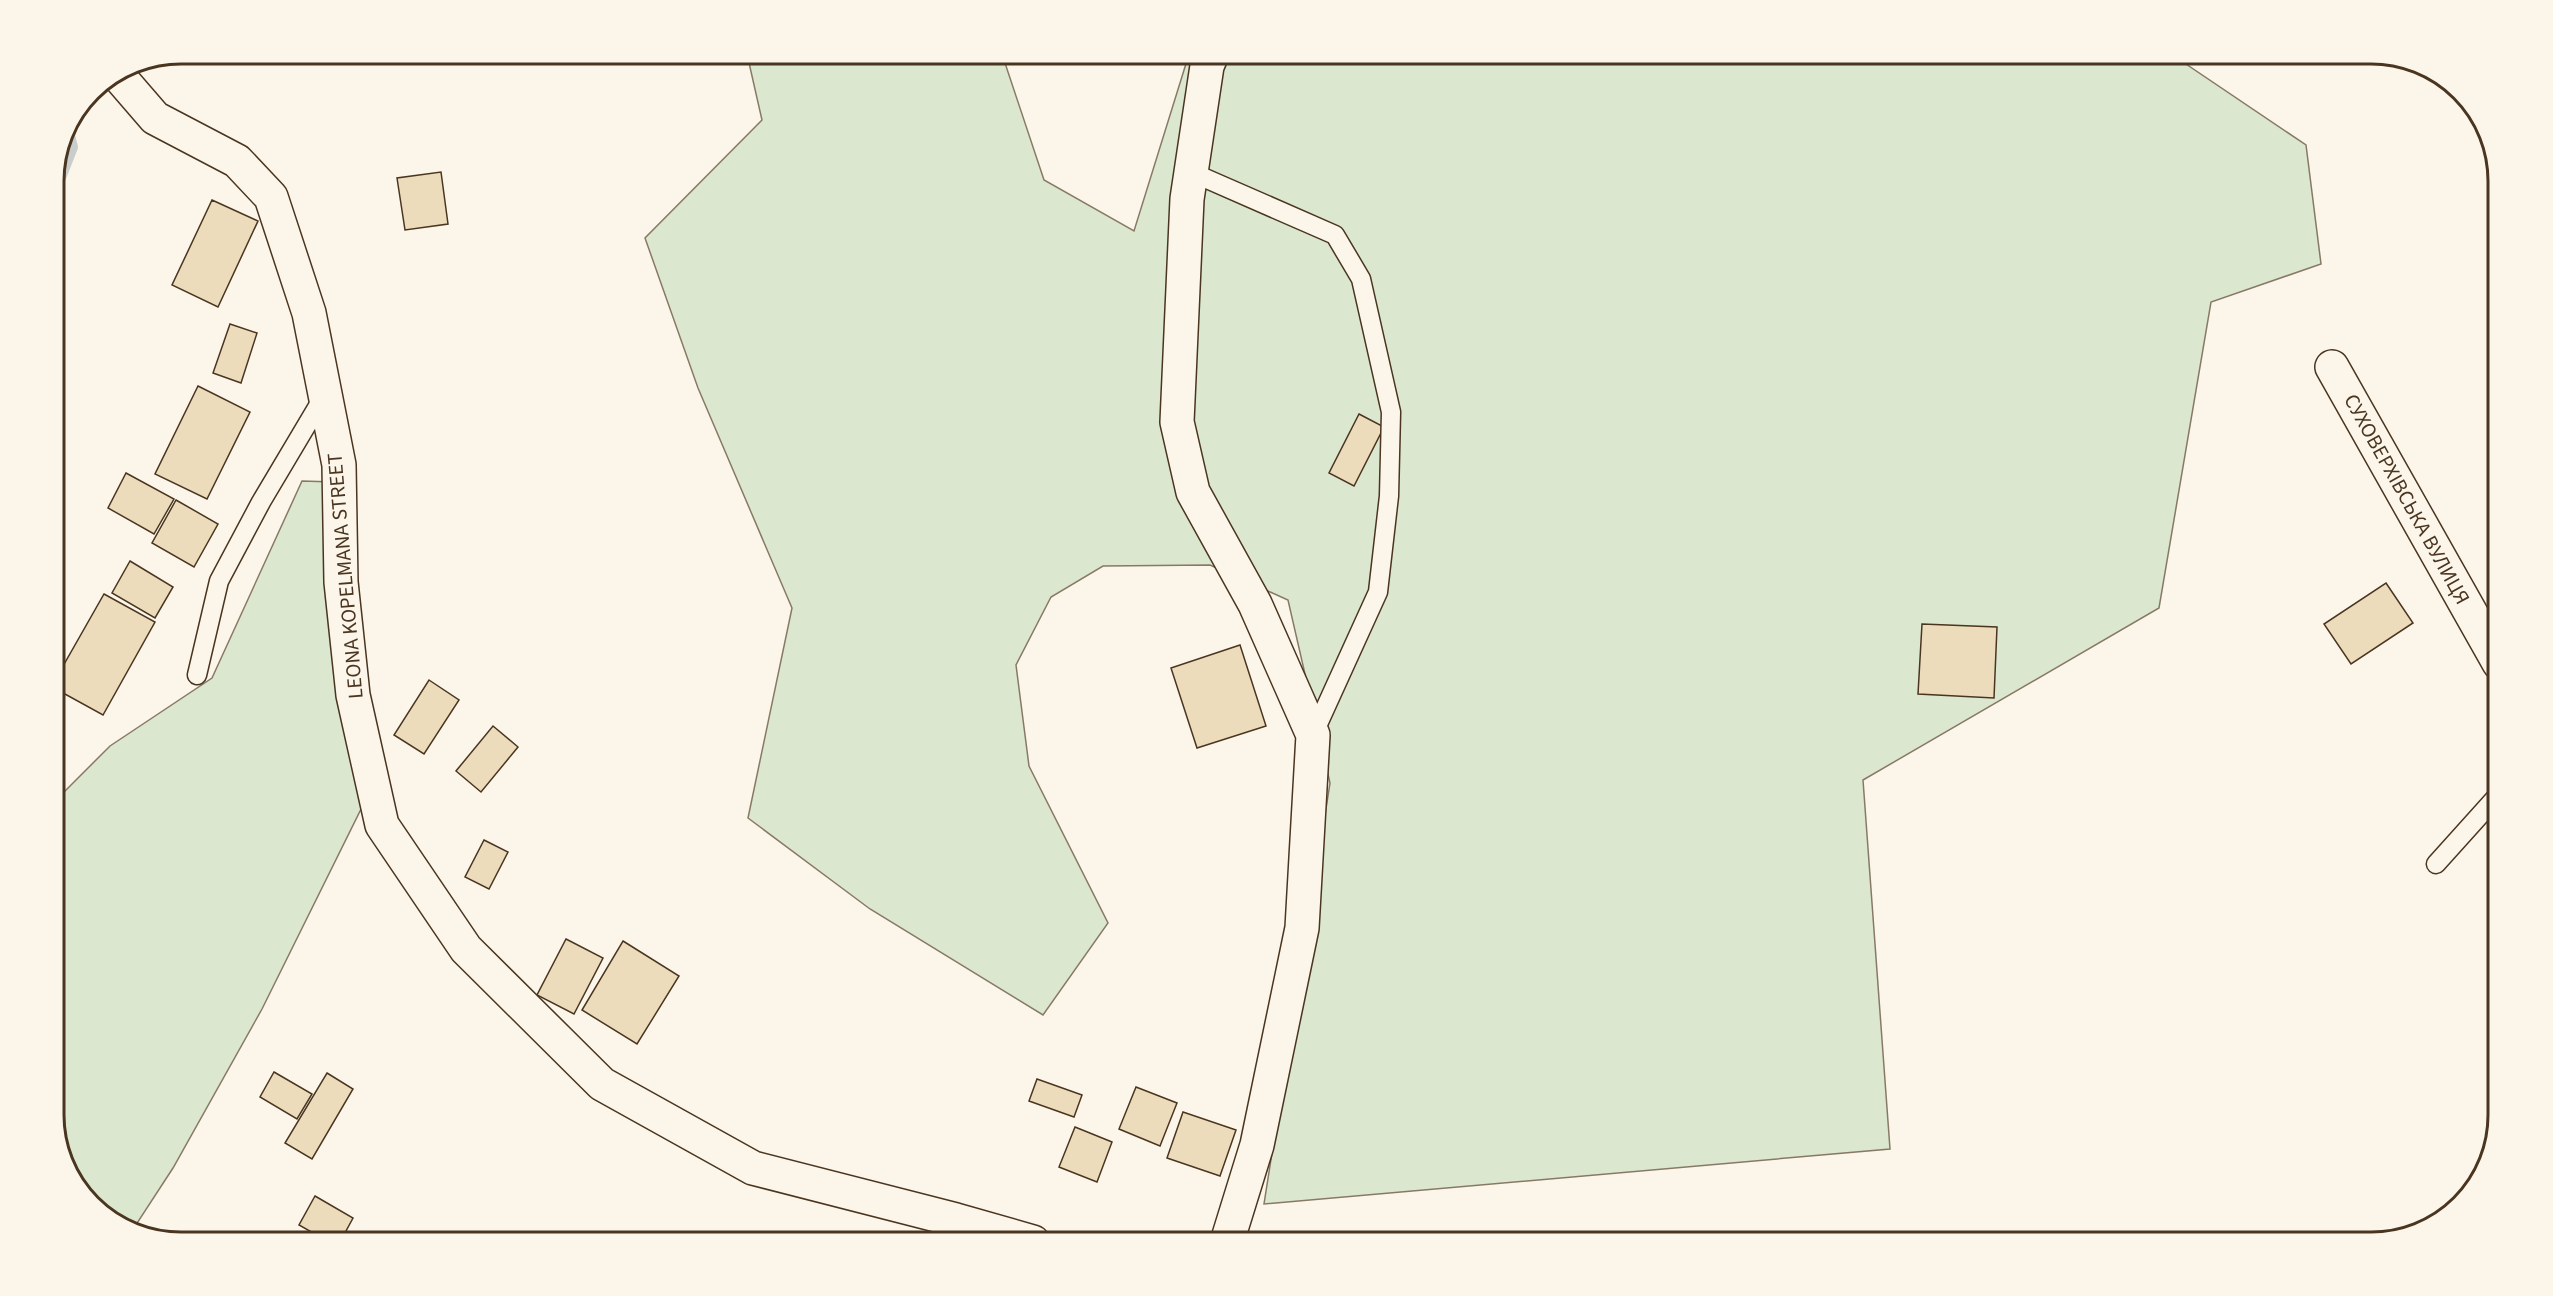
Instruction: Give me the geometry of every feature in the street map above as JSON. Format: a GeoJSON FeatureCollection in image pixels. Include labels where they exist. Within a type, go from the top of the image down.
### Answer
{"type":"FeatureCollection","features":[{"type":"Feature","properties":{"kind":"street"},"geometry":{"type":"LineString","coordinates":[[1208,64],[1187,199],[1178,422],[1193,492],[1256,604],[1314,735],[1302,928],[1257,1145],[1230,1232]]}},
{"type":"Feature","properties":{"kind":"street","name":"LEONA KOPELMANA STREET"},"geometry":{"type":"LineString","coordinates":[[122,80],[155,118],[237,161],[271,197],[309,313],[339,465],[341,582],[353,695],[382,825],[466,949],[602,1084],[753,1168],[995,1232]]}},
{"type":"Feature","properties":{"kind":"street","name":"СУХОВЕРХІВСЬКА ВУЛИЦЯ"},"geometry":{"type":"LineString","coordinates":[[2332,366],[2488,643]]}},
{"type":"Feature","properties":{"kind":"lane"},"geometry":{"type":"LineString","coordinates":[[1191,172],[1335,235],[1361,279],[1391,412],[1389,496],[1378,592],[1314,735]]}},
{"type":"Feature","properties":{"kind":"lane"},"geometry":{"type":"LineString","coordinates":[[198,675],[219,581],[261,502],[325,394]]}},
{"type":"Feature","properties":{"kind":"lane"},"geometry":{"type":"LineString","coordinates":[[2436,864],[2488,806]]}},
{"type":"Feature","properties":{"kind":"green space"},"geometry":{"type":"Polygon","coordinates":[[[749,64],[1005,64],[1044,180],[1134,231],[1186,64],[2186,64],[2306,145],[2321,264],[2211,302],[2159,608],[1863,780],[1890,1149],[1264,1204],[1330,783],[1288,600],[1210,565],[1103,566],[1051,597],[1016,665],[1029,766],[1108,923],[1043,1015],[870,909],[748,818],[792,608],[698,388],[645,238],[762,120],[749,64]]]}},
{"type":"Feature","properties":{"kind":"green space"},"geometry":{"type":"Polygon","coordinates":[[[302,481],[333,482],[363,805],[262,1009],[173,1168],[138,1222],[116,1212],[93,1192],[77,1166],[67,1138],[65,1122],[65,791],[110,746],[212,678],[302,481]]]}},
{"type":"Feature","properties":{"kind":"building"},"geometry":{"type":"Polygon","coordinates":[[[441,172],[448,224],[405,230],[397,178],[441,172]]]}},
{"type":"Feature","properties":{"kind":"building"},"geometry":{"type":"Polygon","coordinates":[[[212,200],[258,221],[218,307],[172,285],[212,200]]]}},
{"type":"Feature","properties":{"kind":"building"},"geometry":{"type":"Polygon","coordinates":[[[230,324],[257,333],[241,383],[213,373],[230,324]]]}},
{"type":"Feature","properties":{"kind":"building"},"geometry":{"type":"Polygon","coordinates":[[[198,386],[250,412],[207,499],[155,474],[198,386]]]}},
{"type":"Feature","properties":{"kind":"building"},"geometry":{"type":"Polygon","coordinates":[[[1359,414],[1384,427],[1354,486],[1329,473],[1359,414]]]}},
{"type":"Feature","properties":{"kind":"building"},"geometry":{"type":"Polygon","coordinates":[[[126,473],[174,499],[154,534],[108,508],[126,473]]]}},
{"type":"Feature","properties":{"kind":"building"},"geometry":{"type":"Polygon","coordinates":[[[176,500],[218,524],[194,567],[152,543],[176,500]]]}},
{"type":"Feature","properties":{"kind":"building"},"geometry":{"type":"Polygon","coordinates":[[[130,561],[173,587],[155,618],[112,593],[130,561]]]}},
{"type":"Feature","properties":{"kind":"building"},"geometry":{"type":"Polygon","coordinates":[[[2386,583],[2413,623],[2351,664],[2324,624],[2386,583]]]}},
{"type":"Feature","properties":{"kind":"building"},"geometry":{"type":"Polygon","coordinates":[[[104,594],[155,622],[103,715],[65,694],[65,663],[104,594]]]}},
{"type":"Feature","properties":{"kind":"building"},"geometry":{"type":"Polygon","coordinates":[[[1922,624],[1997,627],[1994,698],[1918,694],[1922,624]]]}},
{"type":"Feature","properties":{"kind":"building"},"geometry":{"type":"Polygon","coordinates":[[[1240,645],[1266,726],[1197,748],[1171,668],[1240,645]]]}},
{"type":"Feature","properties":{"kind":"building"},"geometry":{"type":"Polygon","coordinates":[[[429,680],[459,700],[424,754],[394,735],[429,680]]]}},
{"type":"Feature","properties":{"kind":"building"},"geometry":{"type":"Polygon","coordinates":[[[493,726],[518,747],[481,792],[456,771],[493,726]]]}},
{"type":"Feature","properties":{"kind":"building"},"geometry":{"type":"Polygon","coordinates":[[[484,840],[508,852],[489,889],[465,877],[484,840]]]}},
{"type":"Feature","properties":{"kind":"building"},"geometry":{"type":"Polygon","coordinates":[[[566,939],[603,958],[574,1014],[537,995],[566,939]]]}},
{"type":"Feature","properties":{"kind":"building"},"geometry":{"type":"Polygon","coordinates":[[[623,941],[679,976],[637,1044],[582,1010],[623,941]]]}},
{"type":"Feature","properties":{"kind":"building"},"geometry":{"type":"Polygon","coordinates":[[[274,1072],[312,1094],[297,1119],[260,1097],[274,1072]]]}},
{"type":"Feature","properties":{"kind":"building"},"geometry":{"type":"Polygon","coordinates":[[[327,1073],[353,1089],[312,1159],[285,1143],[327,1073]]]}},
{"type":"Feature","properties":{"kind":"building"},"geometry":{"type":"Polygon","coordinates":[[[1037,1079],[1082,1095],[1074,1117],[1029,1101],[1037,1079]]]}},
{"type":"Feature","properties":{"kind":"building"},"geometry":{"type":"Polygon","coordinates":[[[1136,1087],[1177,1103],[1160,1146],[1119,1129],[1136,1087]]]}},
{"type":"Feature","properties":{"kind":"building"},"geometry":{"type":"Polygon","coordinates":[[[1183,1112],[1236,1130],[1220,1176],[1167,1158],[1183,1112]]]}},
{"type":"Feature","properties":{"kind":"building"},"geometry":{"type":"Polygon","coordinates":[[[1075,1127],[1112,1142],[1097,1182],[1059,1167],[1075,1127]]]}},
{"type":"Feature","properties":{"kind":"building"},"geometry":{"type":"Polygon","coordinates":[[[315,1196],[353,1218],[345,1232],[311,1232],[299,1225],[315,1196]]]}},
{"type":"Feature","properties":{"kind":"waterway"},"geometry":{"type":"LineString","coordinates":[[65,164],[72,147],[71,143]]}}]}
